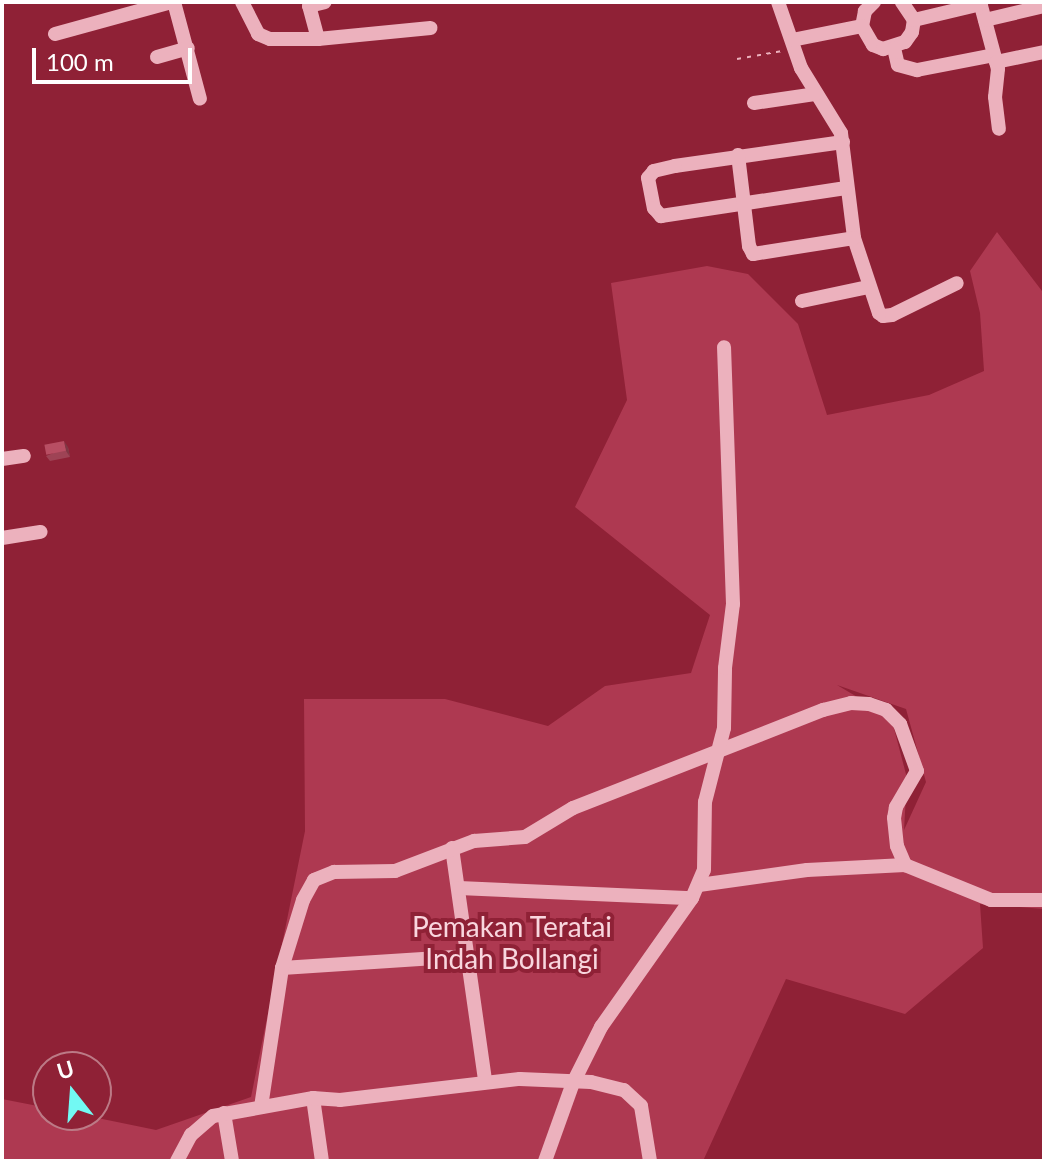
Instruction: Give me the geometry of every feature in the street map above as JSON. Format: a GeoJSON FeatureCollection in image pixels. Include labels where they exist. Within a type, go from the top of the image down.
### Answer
{"type":"FeatureCollection","features":[{"type":"Feature","properties":{"kind":"street"},"geometry":{"type":"LineString","coordinates":[[55,34],[172,2],[188,48],[200,99]]}},
{"type":"Feature","properties":{"kind":"street"},"geometry":{"type":"LineString","coordinates":[[242,2],[258,34],[280,40],[430,28]]}},
{"type":"Feature","properties":{"kind":"street"},"geometry":{"type":"LineString","coordinates":[[318,39],[308,4],[325,2]]}},
{"type":"Feature","properties":{"kind":"street"},"geometry":{"type":"LineString","coordinates":[[778,2],[793,45],[816,94],[837,123],[843,142],[854,238],[879,313],[887,316],[957,283]]}},
{"type":"Feature","properties":{"kind":"street"},"geometry":{"type":"LineString","coordinates":[[902,2],[914,20]]}},
{"type":"Feature","properties":{"kind":"street"},"geometry":{"type":"LineString","coordinates":[[862,26],[871,3]]}},
{"type":"Feature","properties":{"kind":"street"},"geometry":{"type":"LineString","coordinates":[[914,20],[980,3],[995,59],[999,129]]}},
{"type":"Feature","properties":{"kind":"street"},"geometry":{"type":"LineString","coordinates":[[985,20],[1044,6]]}},
{"type":"Feature","properties":{"kind":"street"},"geometry":{"type":"LineString","coordinates":[[862,26],[873,45],[894,48],[905,42],[914,20]]}},
{"type":"Feature","properties":{"kind":"street"},"geometry":{"type":"LineString","coordinates":[[793,45],[862,26]]}},
{"type":"Feature","properties":{"kind":"street"},"geometry":{"type":"LineString","coordinates":[[157,57],[188,48]]}},
{"type":"Feature","properties":{"kind":"street"},"geometry":{"type":"LineString","coordinates":[[894,48],[898,65],[917,70],[1044,52]]}},
{"type":"Feature","properties":{"kind":"street"},"geometry":{"type":"LineString","coordinates":[[754,103],[816,94]]}},
{"type":"Feature","properties":{"kind":"street"},"geometry":{"type":"LineString","coordinates":[[843,142],[738,155],[654,171],[649,183],[654,208],[661,216],[846,188]]}},
{"type":"Feature","properties":{"kind":"street"},"geometry":{"type":"LineString","coordinates":[[738,155],[749,246],[753,254],[854,238]]}},
{"type":"Feature","properties":{"kind":"street"},"geometry":{"type":"LineString","coordinates":[[802,301],[868,287]]}},
{"type":"Feature","properties":{"kind":"street"},"geometry":{"type":"LineString","coordinates":[[545,1161],[573,1083],[601,1027],[696,891],[704,870],[706,792],[721,747],[733,604],[724,347]]}},
{"type":"Feature","properties":{"kind":"street"},"geometry":{"type":"LineString","coordinates":[[2,459],[24,456]]}},
{"type":"Feature","properties":{"kind":"street"},"geometry":{"type":"LineString","coordinates":[[2,538],[41,532]]}},
{"type":"Feature","properties":{"kind":"street"},"geometry":{"type":"LineString","coordinates":[[261,1107],[282,968],[303,900],[314,880],[334,872],[395,871],[483,839],[525,837],[573,808],[721,747],[792,720],[851,703],[869,704],[886,710],[900,724],[917,765],[917,774],[896,807],[894,818],[897,846],[905,865]]}},
{"type":"Feature","properties":{"kind":"street"},"geometry":{"type":"LineString","coordinates":[[452,848],[485,1081]]}},
{"type":"Feature","properties":{"kind":"street"},"geometry":{"type":"LineString","coordinates":[[459,888],[696,891],[807,870],[905,865],[991,900],[1044,900]]}},
{"type":"Feature","properties":{"kind":"street"},"geometry":{"type":"LineString","coordinates":[[282,968],[466,956]]}},
{"type":"Feature","properties":{"kind":"street"},"geometry":{"type":"LineString","coordinates":[[177,1161],[201,1123],[224,1113],[313,1098],[340,1100],[520,1079],[607,1084],[636,1098],[641,1106],[650,1161]]}},
{"type":"Feature","properties":{"kind":"street"},"geometry":{"type":"LineString","coordinates":[[313,1098],[322,1161]]}},
{"type":"Feature","properties":{"kind":"street"},"geometry":{"type":"LineString","coordinates":[[224,1113],[232,1161]]}},
{"type":"Feature","properties":{"kind":"path"},"geometry":{"type":"LineString","coordinates":[[737,59],[793,45]]}},
{"type":"Feature","properties":{"kind":"green space","name":"Pemakan Teratai Indah Bollangi"},"geometry":{"type":"Polygon","coordinates":[[[997,232],[1042,291],[1044,302],[1044,909],[980,904],[983,948],[905,1014],[786,979],[703,1161],[2,1161],[2,1099],[32,1105],[32,1131],[112,1131],[112,1121],[156,1130],[251,1097],[305,831],[304,699],[445,699],[548,726],[605,686],[691,673],[710,615],[575,507],[627,400],[611,283],[707,266],[748,274],[798,324],[827,415],[929,395],[984,371],[980,313],[970,271],[997,232]],[[837,685],[891,717],[907,778],[904,830],[926,782],[906,709],[837,685]]]}},
{"type":"Feature","properties":{"kind":"building"},"geometry":{"type":"Polygon","coordinates":[[[64,441],[66,451],[46,455],[44,445],[64,441]]]}}]}
